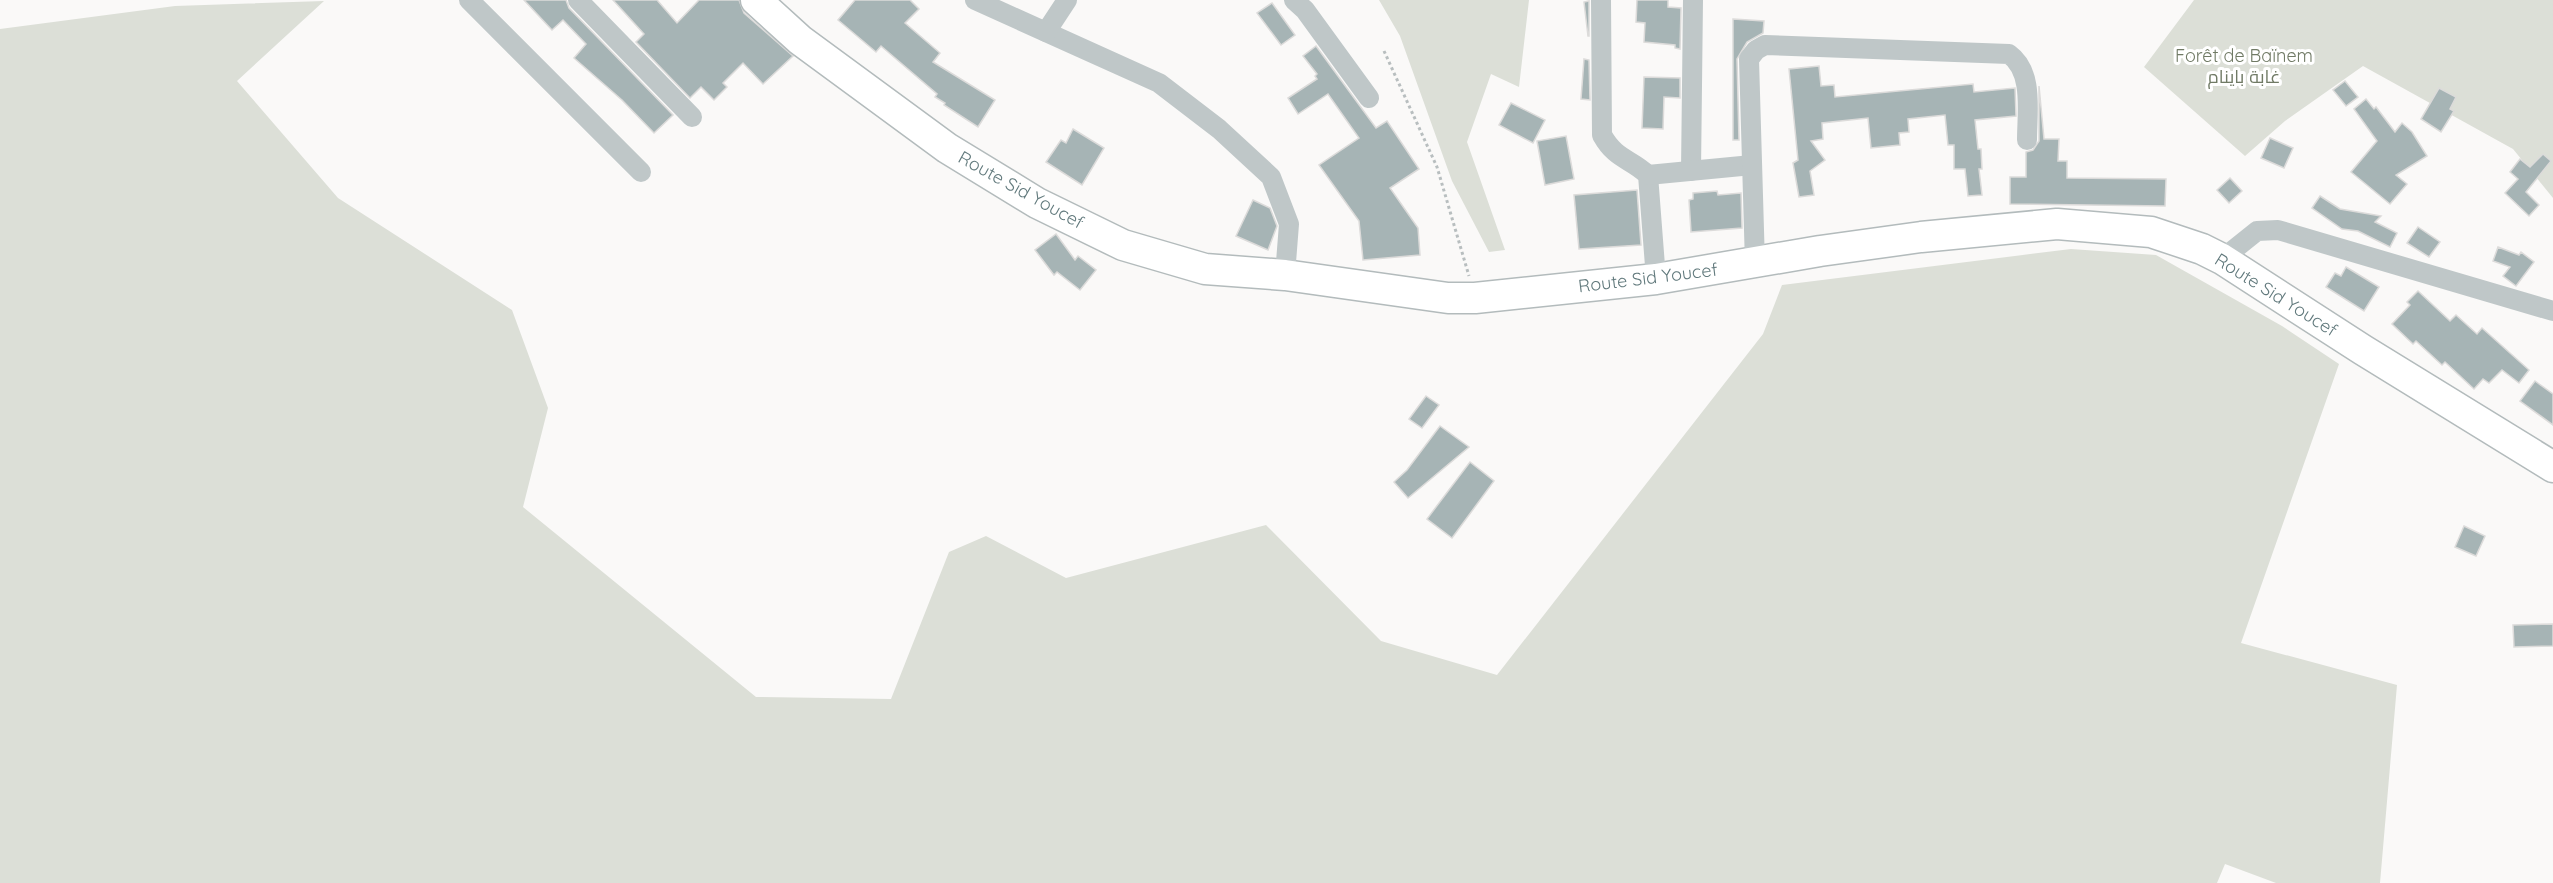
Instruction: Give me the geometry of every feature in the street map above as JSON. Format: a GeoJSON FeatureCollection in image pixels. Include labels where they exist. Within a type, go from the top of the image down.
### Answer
{"type":"FeatureCollection","features":[{"type":"Feature","properties":{"kind":"main road","name":"Route Sid Youcef"},"geometry":{"type":"LineString","coordinates":[[756,0],[800,40],[947,148],[1037,203],[1123,245],[1205,269],[1285,275],[1448,298],[1475,298],[1656,279],[1755,264],[1820,251],[1921,237],[2056,224],[2151,232],[2202,249],[2222,259],[2363,350],[2553,467]]}},
{"type":"Feature","properties":{"kind":"street"},"geometry":{"type":"LineString","coordinates":[[469,0],[641,172]]}},
{"type":"Feature","properties":{"kind":"street"},"geometry":{"type":"LineString","coordinates":[[578,0],[692,117]]}},
{"type":"Feature","properties":{"kind":"street"},"geometry":{"type":"LineString","coordinates":[[975,0],[1159,83],[1219,129],[1271,177],[1289,224],[1285,275]]}},
{"type":"Feature","properties":{"kind":"street"},"geometry":{"type":"LineString","coordinates":[[1046,32],[1067,0]]}},
{"type":"Feature","properties":{"kind":"street"},"geometry":{"type":"LineString","coordinates":[[1294,0],[1305,10],[1369,98]]}},
{"type":"Feature","properties":{"kind":"street"},"geometry":{"type":"LineString","coordinates":[[1601,0],[1602,135],[1609,147],[1623,160],[1640,168],[1648,175],[1656,279]]}},
{"type":"Feature","properties":{"kind":"street"},"geometry":{"type":"LineString","coordinates":[[1691,171],[1693,0]]}},
{"type":"Feature","properties":{"kind":"street"},"geometry":{"type":"LineString","coordinates":[[1755,264],[1749,58],[1765,45],[2009,54],[2018,60],[2026,74],[2027,140]]}},
{"type":"Feature","properties":{"kind":"street"},"geometry":{"type":"LineString","coordinates":[[1648,175],[1752,165]]}},
{"type":"Feature","properties":{"kind":"street"},"geometry":{"type":"LineString","coordinates":[[2222,259],[2257,231],[2278,230],[2553,311]]}},
{"type":"Feature","properties":{"kind":"path"},"geometry":{"type":"LineString","coordinates":[[1384,51],[1437,167],[1475,298]]}},
{"type":"Feature","properties":{"kind":"green space"},"geometry":{"type":"Polygon","coordinates":[[[1379,0],[1529,0],[1519,87],[1491,74],[1467,142],[1505,250],[1489,252],[1452,181],[1400,36],[1379,0]]]}},
{"type":"Feature","properties":{"kind":"green space","name":"Forêt de Baïnem غابة باينام"},"geometry":{"type":"Polygon","coordinates":[[[2194,0],[2553,0],[2553,198],[2513,149],[2363,66],[2285,121],[2245,156],[2144,67],[2194,0]]]}},
{"type":"Feature","properties":{"kind":"green space"},"geometry":{"type":"Polygon","coordinates":[[[324,1],[237,81],[338,198],[512,310],[548,408],[523,507],[756,697],[891,699],[949,552],[986,536],[1066,578],[1266,525],[1381,641],[1497,675],[1763,334],[1782,285],[2071,249],[2156,255],[2282,326],[2339,364],[2241,643],[2397,685],[2380,883],[2276,883],[2225,864],[2217,883],[0,883],[0,29],[175,6],[324,1]]]}},
{"type":"Feature","properties":{"kind":"building"},"geometry":{"type":"Polygon","coordinates":[[[524,0],[566,0],[569,8],[673,115],[654,133],[622,100],[574,58],[586,44],[563,20],[552,30],[524,0]]]}},
{"type":"Feature","properties":{"kind":"building"},"geometry":{"type":"Polygon","coordinates":[[[613,0],[657,0],[677,23],[699,0],[739,0],[744,13],[793,56],[763,84],[743,63],[723,83],[727,87],[714,100],[701,87],[690,98],[636,42],[644,34],[613,0]]]}},
{"type":"Feature","properties":{"kind":"building"},"geometry":{"type":"Polygon","coordinates":[[[855,0],[910,0],[919,9],[905,23],[940,53],[933,62],[995,100],[978,127],[944,105],[945,103],[935,97],[937,94],[881,46],[876,52],[838,20],[855,0]]]}},
{"type":"Feature","properties":{"kind":"building"},"geometry":{"type":"Polygon","coordinates":[[[1637,0],[1668,0],[1668,7],[1681,8],[1680,49],[1675,48],[1675,45],[1644,42],[1645,23],[1636,22],[1637,0]]]}},
{"type":"Feature","properties":{"kind":"building"},"geometry":{"type":"Polygon","coordinates":[[[1589,1],[1589,36],[1588,36],[1584,2],[1589,1]]]}},
{"type":"Feature","properties":{"kind":"building"},"geometry":{"type":"Polygon","coordinates":[[[1272,3],[1295,35],[1281,45],[1257,13],[1272,3]]]}},
{"type":"Feature","properties":{"kind":"building"},"geometry":{"type":"Polygon","coordinates":[[[1733,19],[1764,21],[1763,33],[1747,42],[1737,59],[1739,140],[1733,140],[1733,19]]]}},
{"type":"Feature","properties":{"kind":"building"},"geometry":{"type":"Polygon","coordinates":[[[1316,46],[1376,128],[1387,121],[1419,169],[1390,188],[1418,228],[1420,255],[1363,260],[1359,221],[1319,165],[1359,138],[1328,94],[1298,114],[1288,98],[1317,79],[1315,76],[1317,74],[1303,56],[1316,46]]]}},
{"type":"Feature","properties":{"kind":"building"},"geometry":{"type":"Polygon","coordinates":[[[1584,59],[1589,60],[1590,100],[1581,99],[1584,59]]]}},
{"type":"Feature","properties":{"kind":"building"},"geometry":{"type":"Polygon","coordinates":[[[1819,66],[1821,86],[1834,85],[1835,97],[1973,84],[1974,92],[2015,88],[2016,116],[1975,120],[1978,149],[1981,149],[1982,169],[1979,169],[1982,195],[1968,196],[1965,169],[1954,169],[1954,145],[1948,145],[1945,115],[1908,119],[1909,132],[1899,133],[1900,145],[1871,148],[1868,118],[1822,123],[1823,139],[1811,141],[1825,160],[1810,171],[1814,195],[1799,197],[1793,163],[1798,160],[1789,69],[1819,66]]]}},
{"type":"Feature","properties":{"kind":"building"},"geometry":{"type":"Polygon","coordinates":[[[1644,77],[1680,78],[1680,98],[1664,97],[1663,129],[1642,128],[1644,77]]]}},
{"type":"Feature","properties":{"kind":"building"},"geometry":{"type":"Polygon","coordinates":[[[2345,81],[2358,97],[2346,106],[2333,90],[2345,81]]]}},
{"type":"Feature","properties":{"kind":"building"},"geometry":{"type":"Polygon","coordinates":[[[2039,86],[2044,139],[2059,139],[2058,161],[2067,161],[2067,178],[2166,179],[2165,206],[2010,204],[2010,177],[2026,177],[2026,152],[2033,150],[2039,141],[2039,86]]]}},
{"type":"Feature","properties":{"kind":"building"},"geometry":{"type":"Polygon","coordinates":[[[2439,88],[2456,97],[2450,109],[2454,111],[2441,132],[2421,119],[2439,88]]]}},
{"type":"Feature","properties":{"kind":"building"},"geometry":{"type":"Polygon","coordinates":[[[2366,99],[2374,109],[2376,107],[2395,132],[2402,123],[2412,132],[2427,156],[2396,175],[2407,184],[2390,204],[2351,172],[2377,141],[2354,109],[2366,99]]]}},
{"type":"Feature","properties":{"kind":"building"},"geometry":{"type":"Polygon","coordinates":[[[1511,103],[1545,120],[1533,143],[1499,125],[1511,103]]]}},
{"type":"Feature","properties":{"kind":"building"},"geometry":{"type":"Polygon","coordinates":[[[1073,129],[1104,148],[1082,185],[1046,162],[1061,140],[1066,143],[1073,129]]]}},
{"type":"Feature","properties":{"kind":"building"},"geometry":{"type":"Polygon","coordinates":[[[1566,136],[1574,179],[1545,185],[1537,141],[1566,136]]]}},
{"type":"Feature","properties":{"kind":"building"},"geometry":{"type":"Polygon","coordinates":[[[2270,138],[2293,148],[2284,168],[2261,158],[2270,138]]]}},
{"type":"Feature","properties":{"kind":"building"},"geometry":{"type":"Polygon","coordinates":[[[2543,154],[2551,161],[2526,192],[2539,205],[2529,216],[2505,193],[2518,179],[2510,172],[2520,159],[2530,167],[2543,154]]]}},
{"type":"Feature","properties":{"kind":"building"},"geometry":{"type":"Polygon","coordinates":[[[2230,178],[2242,191],[2229,203],[2217,190],[2230,178]]]}},
{"type":"Feature","properties":{"kind":"building"},"geometry":{"type":"Polygon","coordinates":[[[1637,190],[1641,245],[1579,249],[1574,195],[1637,190]]]}},
{"type":"Feature","properties":{"kind":"building"},"geometry":{"type":"Polygon","coordinates":[[[1717,191],[1718,195],[1741,193],[1742,228],[1691,232],[1689,200],[1693,199],[1693,193],[1717,191]]]}},
{"type":"Feature","properties":{"kind":"building"},"geometry":{"type":"Polygon","coordinates":[[[2320,196],[2340,209],[2381,216],[2375,222],[2397,233],[2390,247],[2358,231],[2342,229],[2312,208],[2320,196]]]}},
{"type":"Feature","properties":{"kind":"building"},"geometry":{"type":"Polygon","coordinates":[[[1253,200],[1270,208],[1277,226],[1268,250],[1236,236],[1253,200]]]}},
{"type":"Feature","properties":{"kind":"building"},"geometry":{"type":"Polygon","coordinates":[[[2418,227],[2440,242],[2429,257],[2407,243],[2418,227]]]}},
{"type":"Feature","properties":{"kind":"building"},"geometry":{"type":"Polygon","coordinates":[[[1056,234],[1075,260],[1078,256],[1096,270],[1080,290],[1057,272],[1054,275],[1035,250],[1056,234]]]}},
{"type":"Feature","properties":{"kind":"building"},"geometry":{"type":"Polygon","coordinates":[[[2498,247],[2519,255],[2521,252],[2534,262],[2516,286],[2503,276],[2510,267],[2493,261],[2498,247]]]}},
{"type":"Feature","properties":{"kind":"building"},"geometry":{"type":"Polygon","coordinates":[[[2346,267],[2379,287],[2364,311],[2326,287],[2335,273],[2341,276],[2346,267]]]}},
{"type":"Feature","properties":{"kind":"building"},"geometry":{"type":"Polygon","coordinates":[[[2418,291],[2450,321],[2456,315],[2477,334],[2482,328],[2529,370],[2519,383],[2502,370],[2489,383],[2483,379],[2474,389],[2445,362],[2442,365],[2416,341],[2413,344],[2392,324],[2410,305],[2407,302],[2418,291]]]}},
{"type":"Feature","properties":{"kind":"building"},"geometry":{"type":"Polygon","coordinates":[[[2535,381],[2553,394],[2553,425],[2520,401],[2535,381]]]}},
{"type":"Feature","properties":{"kind":"building"},"geometry":{"type":"Polygon","coordinates":[[[1426,396],[1439,405],[1422,428],[1409,419],[1426,396]]]}},
{"type":"Feature","properties":{"kind":"building"},"geometry":{"type":"Polygon","coordinates":[[[1440,426],[1469,447],[1408,498],[1394,482],[1407,470],[1440,426]]]}},
{"type":"Feature","properties":{"kind":"building"},"geometry":{"type":"Polygon","coordinates":[[[1470,462],[1494,481],[1452,538],[1427,519],[1470,462]]]}},
{"type":"Feature","properties":{"kind":"building"},"geometry":{"type":"Polygon","coordinates":[[[2464,526],[2485,536],[2476,556],[2455,547],[2464,526]]]}},
{"type":"Feature","properties":{"kind":"building"},"geometry":{"type":"Polygon","coordinates":[[[2553,624],[2553,646],[2514,647],[2513,625],[2553,624]]]}}]}
